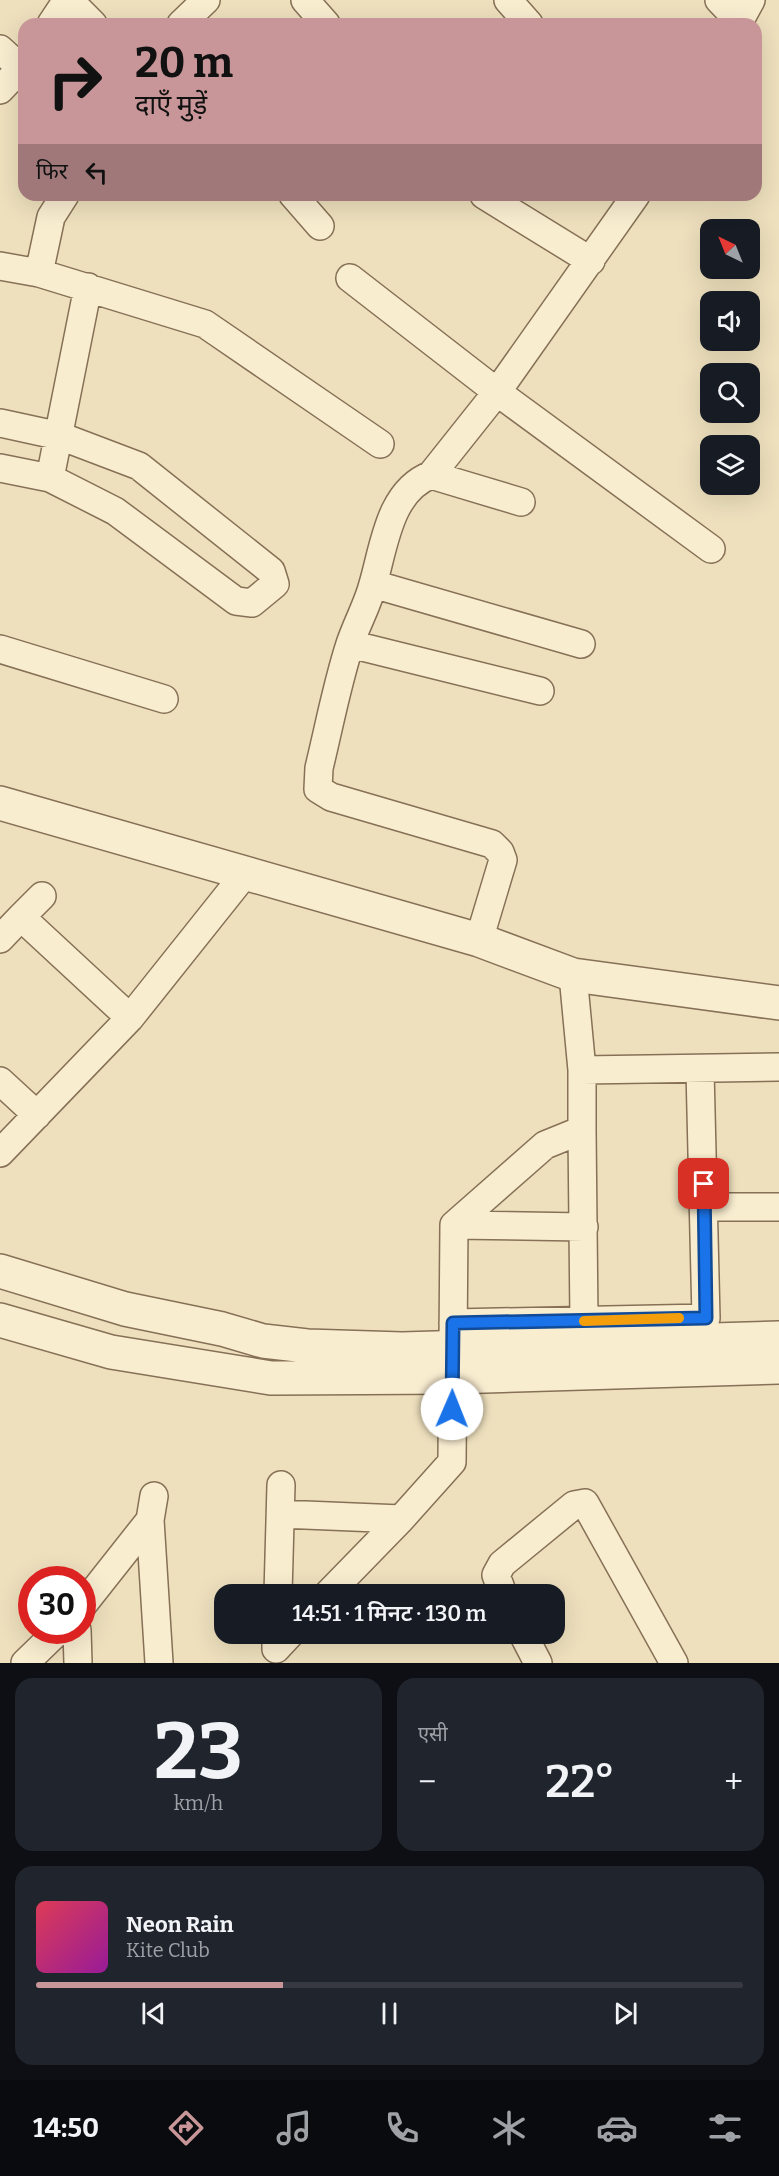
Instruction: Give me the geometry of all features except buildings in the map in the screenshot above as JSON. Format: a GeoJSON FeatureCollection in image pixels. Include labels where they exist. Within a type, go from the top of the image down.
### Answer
{"type":"FeatureCollection","features":[{"type":"Feature","properties":{"kind":"street"},"geometry":{"type":"LineString","coordinates":[[55,18],[68,0],[87,18]]}},
{"type":"Feature","properties":{"kind":"street"},"geometry":{"type":"LineString","coordinates":[[186,18],[206,0]]}},
{"type":"Feature","properties":{"kind":"street"},"geometry":{"type":"LineString","coordinates":[[305,0],[321,18]]}},
{"type":"Feature","properties":{"kind":"street"},"geometry":{"type":"LineString","coordinates":[[508,0],[524,18]]}},
{"type":"Feature","properties":{"kind":"street"},"geometry":{"type":"LineString","coordinates":[[719,0],[743,15]]}},
{"type":"Feature","properties":{"kind":"street"},"geometry":{"type":"LineString","coordinates":[[0,49],[18,63]]}},
{"type":"Feature","properties":{"kind":"street"},"geometry":{"type":"LineString","coordinates":[[0,90],[18,70]]}},
{"type":"Feature","properties":{"kind":"street"},"geometry":{"type":"LineString","coordinates":[[39,273],[51,217],[61,201]]}},
{"type":"Feature","properties":{"kind":"street"},"geometry":{"type":"LineString","coordinates":[[298,201],[320,226]]}},
{"type":"Feature","properties":{"kind":"street"},"geometry":{"type":"LineString","coordinates":[[494,201],[591,261]]}},
{"type":"Feature","properties":{"kind":"street"},"geometry":{"type":"LineString","coordinates":[[479,940],[503,860],[500,852],[492,844],[331,797],[318,789],[319,768],[350,644],[373,584],[382,539],[402,499],[422,478],[431,475],[497,392],[632,201]]}},
{"type":"Feature","properties":{"kind":"street"},"geometry":{"type":"LineString","coordinates":[[0,266],[39,273],[205,324],[380,444]]}},
{"type":"Feature","properties":{"kind":"street"},"geometry":{"type":"LineString","coordinates":[[350,278],[497,392],[711,549]]}},
{"type":"Feature","properties":{"kind":"street"},"geometry":{"type":"LineString","coordinates":[[50,478],[88,287]]}},
{"type":"Feature","properties":{"kind":"street"},"geometry":{"type":"LineString","coordinates":[[0,423],[60,436],[139,466],[271,571],[275,584],[252,603],[236,601],[115,511],[50,478],[0,468]]}},
{"type":"Feature","properties":{"kind":"street"},"geometry":{"type":"LineString","coordinates":[[431,475],[521,502]]}},
{"type":"Feature","properties":{"kind":"street"},"geometry":{"type":"LineString","coordinates":[[373,584],[581,644]]}},
{"type":"Feature","properties":{"kind":"street"},"geometry":{"type":"LineString","coordinates":[[350,644],[540,691]]}},
{"type":"Feature","properties":{"kind":"street"},"geometry":{"type":"LineString","coordinates":[[0,649],[164,699]]}},
{"type":"Feature","properties":{"kind":"street"},"geometry":{"type":"LineString","coordinates":[[0,803],[126,837],[244,874],[479,940],[573,975],[779,1003]]}},
{"type":"Feature","properties":{"kind":"street"},"geometry":{"type":"LineString","coordinates":[[0,1153],[130,1018],[244,874]]}},
{"type":"Feature","properties":{"kind":"street"},"geometry":{"type":"LineString","coordinates":[[0,939],[42,896]]}},
{"type":"Feature","properties":{"kind":"street"},"geometry":{"type":"LineString","coordinates":[[21,917],[130,1018]]}},
{"type":"Feature","properties":{"kind":"street"},"geometry":{"type":"LineString","coordinates":[[573,975],[582,1070],[584,1321]]}},
{"type":"Feature","properties":{"kind":"street"},"geometry":{"type":"LineString","coordinates":[[582,1070],[779,1067]]}},
{"type":"Feature","properties":{"kind":"street"},"geometry":{"type":"LineString","coordinates":[[0,1320],[111,1352],[271,1378],[452,1349],[584,1321],[706,1318],[700,1070]]}},
{"type":"Feature","properties":{"kind":"street"},"geometry":{"type":"LineString","coordinates":[[0,1081],[37,1115]]}},
{"type":"Feature","properties":{"kind":"street"},"geometry":{"type":"LineString","coordinates":[[338,1584],[452,1462],[454,1225],[545,1146],[582,1130]]}},
{"type":"Feature","properties":{"kind":"street"},"geometry":{"type":"LineString","coordinates":[[705,1207],[779,1207]]}},
{"type":"Feature","properties":{"kind":"street"},"geometry":{"type":"LineString","coordinates":[[454,1225],[584,1227]]}},
{"type":"Feature","properties":{"kind":"street"},"geometry":{"type":"LineString","coordinates":[[0,1271],[125,1309],[222,1329],[263,1341],[307,1346],[452,1349],[779,1367]]}},
{"type":"Feature","properties":{"kind":"street"},"geometry":{"type":"LineString","coordinates":[[452,1349],[779,1338]]}},
{"type":"Feature","properties":{"kind":"street"},"geometry":{"type":"LineString","coordinates":[[278,1584],[281,1485]]}},
{"type":"Feature","properties":{"kind":"street"},"geometry":{"type":"LineString","coordinates":[[499,1584],[496,1575],[502,1564],[574,1505],[585,1503],[674,1663]]}},
{"type":"Feature","properties":{"kind":"street"},"geometry":{"type":"LineString","coordinates":[[96,1586],[152,1508],[159,1663]]}},
{"type":"Feature","properties":{"kind":"street"},"geometry":{"type":"LineString","coordinates":[[281,1514],[401,1519]]}},
{"type":"Feature","properties":{"kind":"street"},"geometry":{"type":"LineString","coordinates":[[25,1663],[45,1644]]}},
{"type":"Feature","properties":{"kind":"street"},"geometry":{"type":"LineString","coordinates":[[77,1644],[78,1663]]}},
{"type":"Feature","properties":{"kind":"street"},"geometry":{"type":"LineString","coordinates":[[528,1644],[538,1663]]}},
{"type":"Feature","properties":{"kind":"slow traffic"},"geometry":{"type":"LineString","coordinates":[[584,1321],[679,1318]]}},
{"type":"Feature","properties":{"kind":"route"},"geometry":{"type":"LineString","coordinates":[[452,1409],[453,1323],[706,1318],[704,1184]]}}]}
